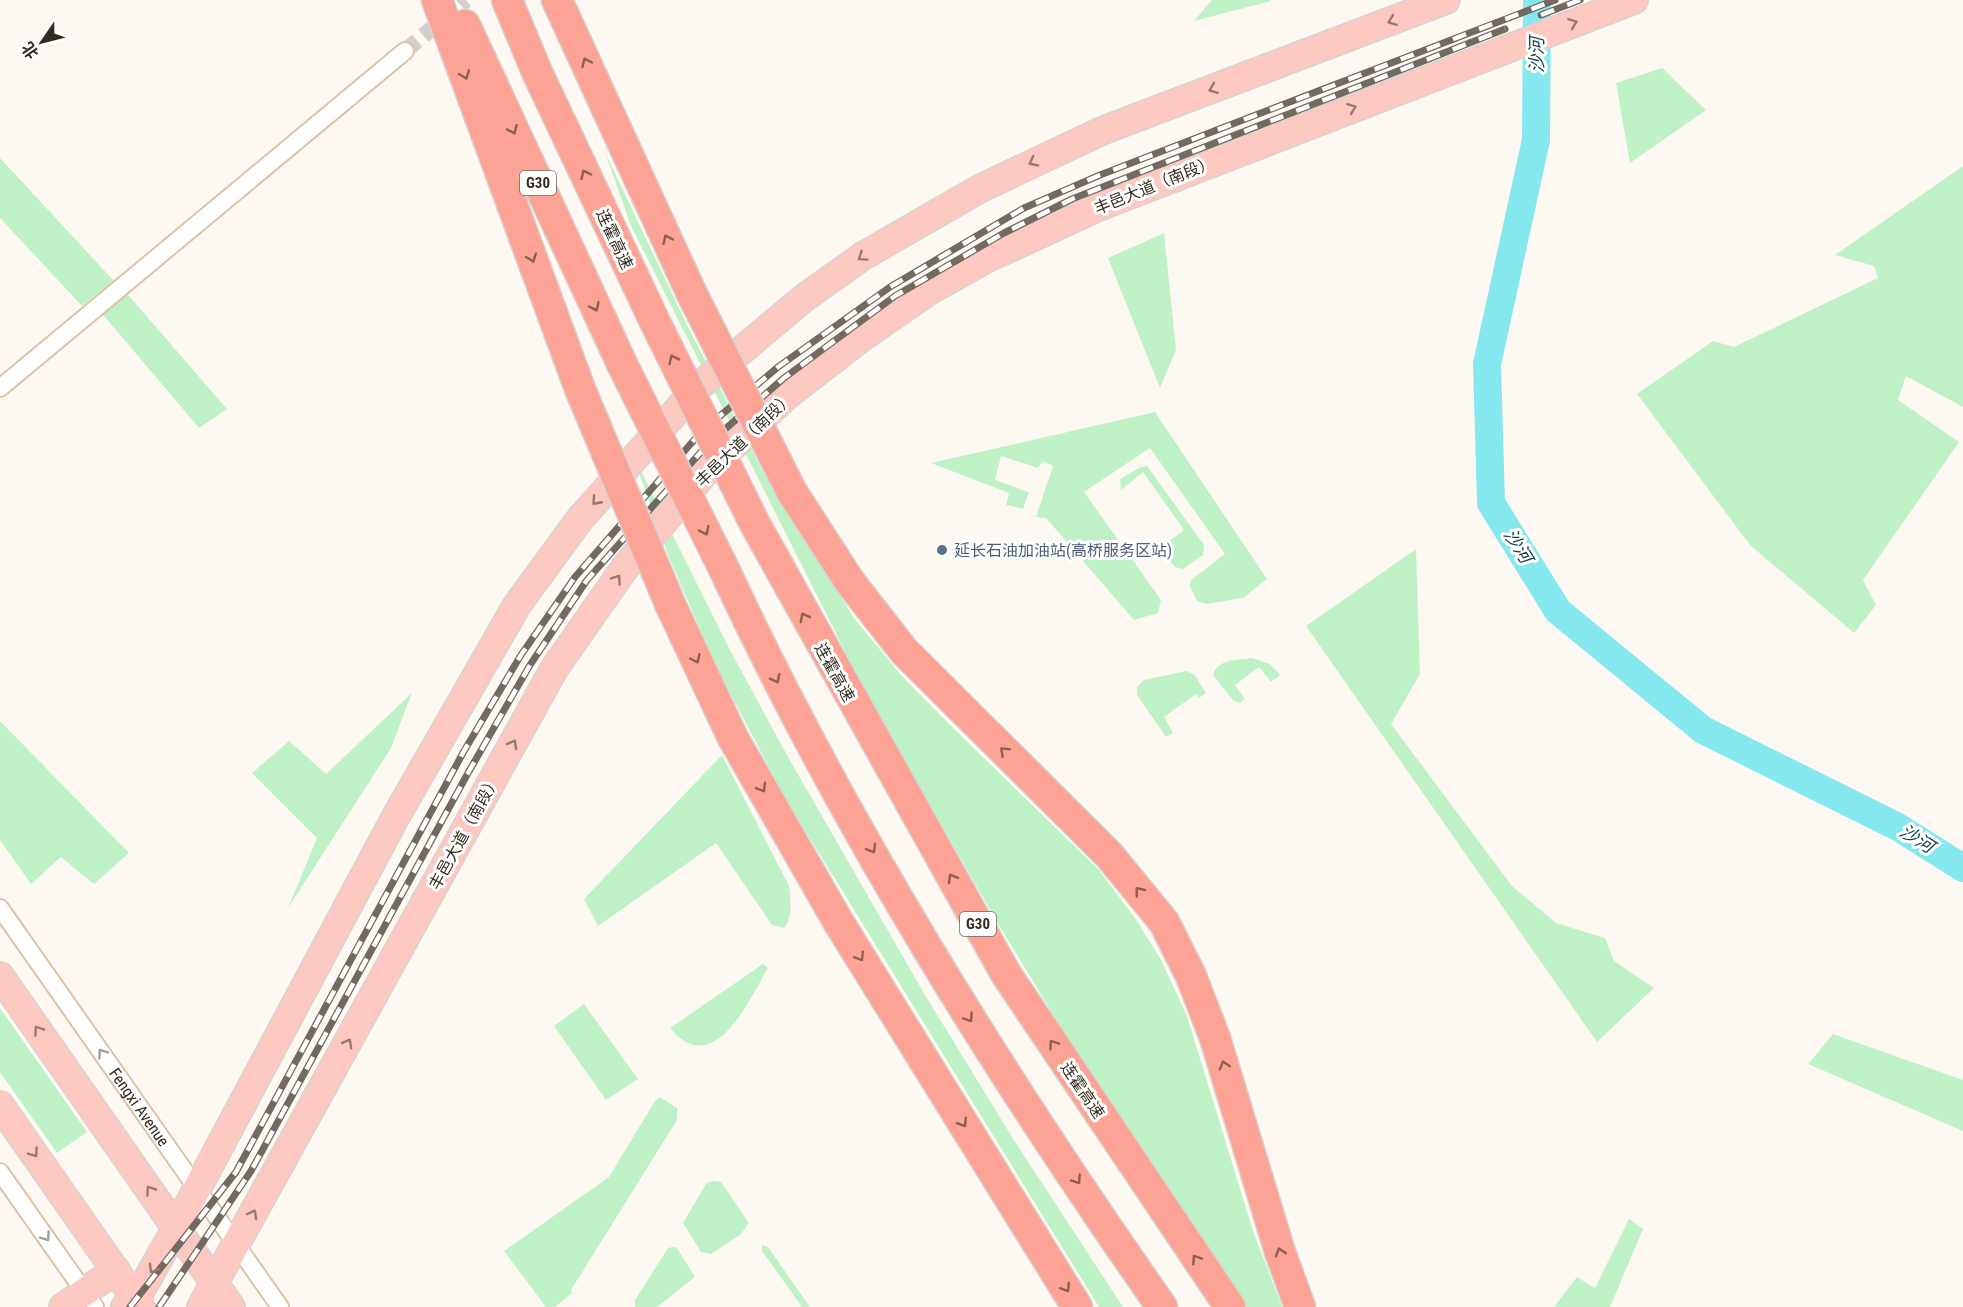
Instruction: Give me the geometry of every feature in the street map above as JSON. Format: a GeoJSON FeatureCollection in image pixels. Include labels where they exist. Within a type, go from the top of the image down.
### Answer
{"type":"FeatureCollection","features":[{"type":"Feature","properties":{"kind":"highway"},"geometry":{"type":"LineString","coordinates":[[437,0],[580,389],[670,606],[733,738],[839,923],[1077,1307]]}},
{"type":"Feature","properties":{"kind":"highway","name":"G30"},"geometry":{"type":"LineString","coordinates":[[454,0],[623,366],[776,679],[959,1003],[1162,1307]]}},
{"type":"Feature","properties":{"kind":"highway","name":"连霍高速"},"geometry":{"type":"LineString","coordinates":[[507,0],[537,72],[655,322],[754,524],[1006,974],[1230,1307]]}},
{"type":"Feature","properties":{"kind":"highway"},"geometry":{"type":"LineString","coordinates":[[557,0],[691,292],[792,492],[850,582],[904,651],[1109,855],[1164,922],[1191,976],[1215,1038],[1280,1252],[1300,1307]]}},
{"type":"Feature","properties":{"kind":"main road"},"geometry":{"type":"LineString","coordinates":[[134,1304],[395,818],[517,604],[580,519],[698,387],[804,298],[863,256],[930,215],[1042,157],[1104,130],[1446,0]]}},
{"type":"Feature","properties":{"kind":"main road","name":"丰邑大道（南段）"},"geometry":{"type":"LineString","coordinates":[[201,1307],[554,669],[624,569],[707,470],[785,397],[864,336],[929,291],[1043,231],[1297,129],[1634,0]]}},
{"type":"Feature","properties":{"kind":"main road"},"geometry":{"type":"LineString","coordinates":[[0,976],[231,1307]]}},
{"type":"Feature","properties":{"kind":"main road"},"geometry":{"type":"LineString","coordinates":[[0,1105],[116,1270],[134,1304]]}},
{"type":"Feature","properties":{"kind":"main road"},"geometry":{"type":"LineString","coordinates":[[81,1302],[116,1270]]}},
{"type":"Feature","properties":{"kind":"street"},"geometry":{"type":"LineString","coordinates":[[0,388],[405,51]]}},
{"type":"Feature","properties":{"kind":"street","name":"Fengxi Avenue"},"geometry":{"type":"LineString","coordinates":[[0,908],[280,1307]]}},
{"type":"Feature","properties":{"kind":"street"},"geometry":{"type":"LineString","coordinates":[[0,1172],[81,1302]]}},
{"type":"Feature","properties":{"kind":"green space"},"geometry":{"type":"Polygon","coordinates":[[[1212,0],[1270,0],[1271,1],[1194,21],[1212,0]]]}},
{"type":"Feature","properties":{"kind":"green space"},"geometry":{"type":"Polygon","coordinates":[[[1662,68],[1706,110],[1630,163],[1616,83],[1662,68]]]}},
{"type":"Feature","properties":{"kind":"green space"},"geometry":{"type":"Polygon","coordinates":[[[605,152],[686,323],[763,472],[854,618],[901,675],[1099,870],[1135,918],[1160,958],[1187,1016],[1253,1231],[1282,1307],[1241,1307],[1091,1077],[997,922],[863,687],[631,226],[605,152]]]}},
{"type":"Feature","properties":{"kind":"green space"},"geometry":{"type":"Polygon","coordinates":[[[0,158],[114,281],[82,306],[0,218],[0,158]]]}},
{"type":"Feature","properties":{"kind":"green space"},"geometry":{"type":"Polygon","coordinates":[[[1963,166],[1963,407],[1906,376],[1898,400],[1959,442],[1863,580],[1876,605],[1854,633],[1750,545],[1637,394],[1713,341],[1734,347],[1878,278],[1874,266],[1835,255],[1963,166]]]}},
{"type":"Feature","properties":{"kind":"green space"},"geometry":{"type":"Polygon","coordinates":[[[1164,233],[1176,350],[1160,388],[1108,258],[1164,233]]]}},
{"type":"Feature","properties":{"kind":"green space"},"geometry":{"type":"Polygon","coordinates":[[[123,289],[227,409],[199,428],[99,310],[123,289]]]}},
{"type":"Feature","properties":{"kind":"green space"},"geometry":{"type":"Polygon","coordinates":[[[1155,412],[1267,579],[1243,598],[1207,604],[1197,601],[1190,586],[1191,580],[1225,554],[1150,448],[1084,492],[1161,600],[1158,613],[1134,620],[1046,518],[1036,517],[1053,466],[1043,461],[1038,468],[1001,456],[995,480],[1029,492],[1023,509],[1006,505],[1009,493],[931,463],[1155,412]]]}},
{"type":"Feature","properties":{"kind":"green space"},"geometry":{"type":"Polygon","coordinates":[[[632,453],[730,650],[788,757],[925,995],[1012,1137],[1123,1307],[1099,1307],[785,798],[717,668],[669,557],[632,453]]]}},
{"type":"Feature","properties":{"kind":"green space"},"geometry":{"type":"Polygon","coordinates":[[[1147,466],[1204,545],[1203,555],[1183,569],[1175,567],[1160,548],[1184,530],[1143,472],[1121,490],[1120,479],[1147,466]]]}},
{"type":"Feature","properties":{"kind":"green space"},"geometry":{"type":"Polygon","coordinates":[[[1416,549],[1420,674],[1391,724],[1512,886],[1556,923],[1605,938],[1614,961],[1654,988],[1597,1042],[1306,626],[1416,549]]]}},
{"type":"Feature","properties":{"kind":"green space"},"geometry":{"type":"Polygon","coordinates":[[[1252,658],[1270,664],[1280,675],[1271,682],[1259,667],[1235,685],[1245,699],[1240,703],[1233,700],[1213,675],[1223,663],[1252,658]]]}},
{"type":"Feature","properties":{"kind":"green space"},"geometry":{"type":"Polygon","coordinates":[[[1186,671],[1194,674],[1206,693],[1199,698],[1196,694],[1164,717],[1173,733],[1166,737],[1137,695],[1137,687],[1144,680],[1186,671]]]}},
{"type":"Feature","properties":{"kind":"green space"},"geometry":{"type":"Polygon","coordinates":[[[412,693],[391,748],[288,908],[317,838],[252,773],[289,741],[326,774],[412,693]]]}},
{"type":"Feature","properties":{"kind":"green space"},"geometry":{"type":"Polygon","coordinates":[[[0,721],[129,853],[94,884],[61,857],[31,884],[0,840],[0,721]]]}},
{"type":"Feature","properties":{"kind":"green space"},"geometry":{"type":"Polygon","coordinates":[[[722,755],[789,886],[790,913],[784,928],[772,925],[716,843],[598,926],[584,899],[722,755]]]}},
{"type":"Feature","properties":{"kind":"green space"},"geometry":{"type":"Polygon","coordinates":[[[763,964],[768,968],[751,998],[728,1030],[715,1041],[701,1045],[686,1042],[670,1028],[763,964]]]}},
{"type":"Feature","properties":{"kind":"green space"},"geometry":{"type":"Polygon","coordinates":[[[584,1004],[638,1079],[606,1100],[554,1026],[584,1004]]]}},
{"type":"Feature","properties":{"kind":"green space"},"geometry":{"type":"Polygon","coordinates":[[[0,1008],[87,1132],[57,1153],[0,1072],[0,1008]]]}},
{"type":"Feature","properties":{"kind":"green space"},"geometry":{"type":"Polygon","coordinates":[[[1833,1034],[1963,1080],[1963,1131],[1808,1064],[1833,1034]]]}},
{"type":"Feature","properties":{"kind":"green space"},"geometry":{"type":"Polygon","coordinates":[[[660,1097],[677,1108],[677,1120],[571,1290],[572,1293],[555,1307],[546,1307],[504,1251],[609,1177],[655,1101],[660,1097]]]}},
{"type":"Feature","properties":{"kind":"green space"},"geometry":{"type":"Polygon","coordinates":[[[713,1181],[721,1182],[749,1223],[740,1235],[711,1254],[701,1252],[683,1223],[706,1184],[713,1181]]]}},
{"type":"Feature","properties":{"kind":"green space"},"geometry":{"type":"Polygon","coordinates":[[[1629,1219],[1643,1229],[1610,1307],[1554,1307],[1577,1277],[1595,1288],[1629,1219]]]}},
{"type":"Feature","properties":{"kind":"green space"},"geometry":{"type":"Polygon","coordinates":[[[762,1245],[768,1247],[810,1307],[802,1307],[762,1251],[762,1245]]]}},
{"type":"Feature","properties":{"kind":"green space"},"geometry":{"type":"Polygon","coordinates":[[[668,1248],[677,1248],[695,1277],[657,1307],[635,1307],[635,1300],[668,1248]]]}},
{"type":"Feature","properties":{"kind":"waterway","name":"沙河"},"geometry":{"type":"LineString","coordinates":[[1537,0],[1536,140],[1487,364],[1491,503],[1558,611],[1703,730],[1898,827],[1963,868]]}},
{"type":"Feature","properties":{"kind":"tunnel"},"geometry":{"type":"LineString","coordinates":[[405,51],[466,0]]}},
{"type":"Feature","properties":{"kind":"railway"},"geometry":{"type":"LineString","coordinates":[[130,1307],[236,1172],[464,751],[521,655],[575,577],[701,432],[778,367],[890,287],[1024,208],[1100,175],[1555,0]]}},
{"type":"Feature","properties":{"kind":"railway"},"geometry":{"type":"LineString","coordinates":[[1541,15],[1580,0]]}},
{"type":"Feature","properties":{"kind":"railway"},"geometry":{"type":"LineString","coordinates":[[159,1307],[251,1171],[468,773],[530,665],[587,580],[709,443],[784,378],[895,296],[1004,233],[1072,199],[1505,29]]}},
{"type":"Feature","properties":{"kind":"place","name":"延长石油加油站(高桥服务区站)"},"geometry":{"type":"Point","coordinates":[942,550]}}]}
